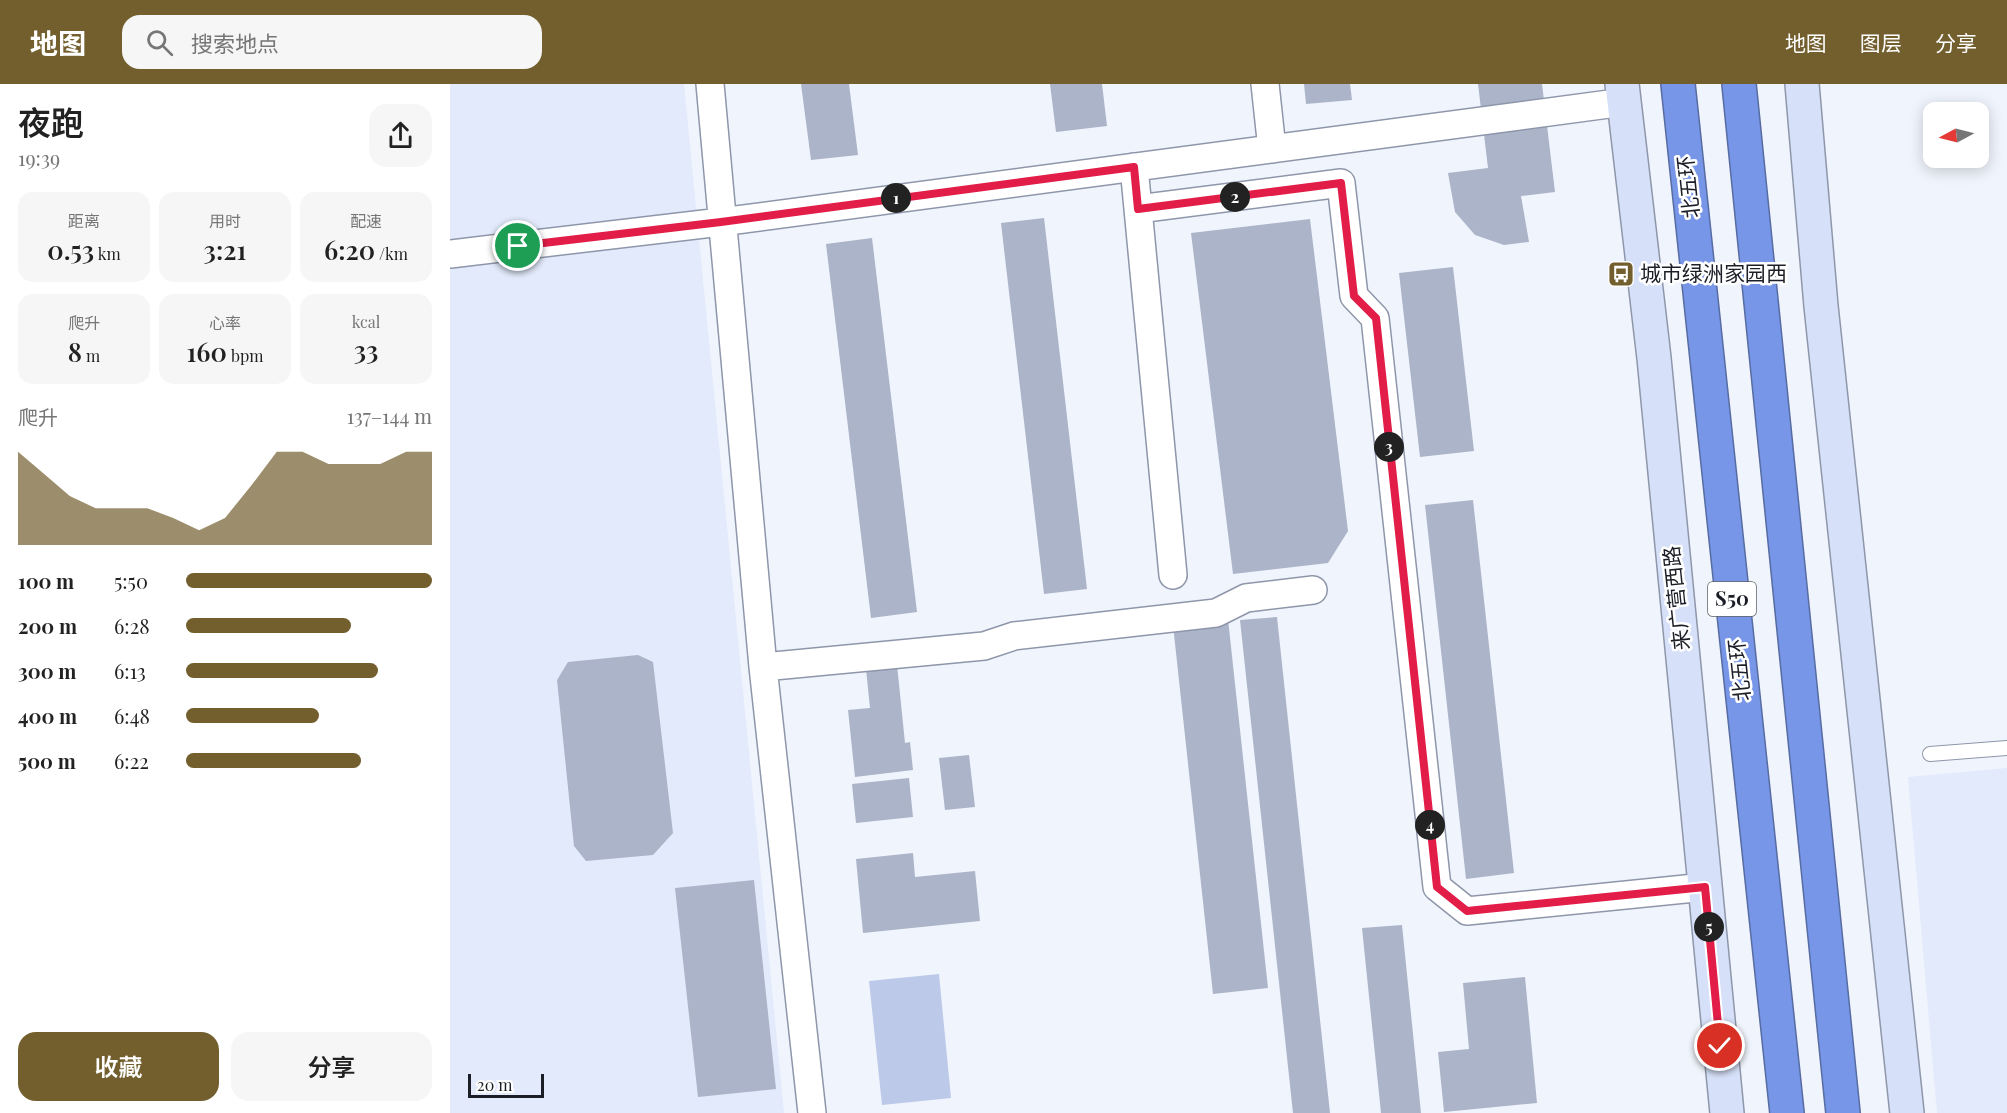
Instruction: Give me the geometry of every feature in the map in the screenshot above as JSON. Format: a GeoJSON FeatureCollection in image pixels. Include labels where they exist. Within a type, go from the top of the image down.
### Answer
{"type":"FeatureCollection","features":[{"type":"Feature","properties":{"kind":"highway","name":"北五环"},"geometry":{"type":"LineString","coordinates":[[1678,84],[1787,1113]]}},
{"type":"Feature","properties":{"kind":"highway"},"geometry":{"type":"LineString","coordinates":[[1739,84],[1844,1113]]}},
{"type":"Feature","properties":{"kind":"street"},"geometry":{"type":"LineString","coordinates":[[710,84],[763,666],[812,1113]]}},
{"type":"Feature","properties":{"kind":"street"},"geometry":{"type":"LineString","coordinates":[[1265,84],[1272,149]]}},
{"type":"Feature","properties":{"kind":"street"},"geometry":{"type":"LineString","coordinates":[[1802,84],[1822,318],[1907,1113]]}},
{"type":"Feature","properties":{"kind":"street"},"geometry":{"type":"LineString","coordinates":[[450,254],[721,222],[1272,149],[1623,93]]}},
{"type":"Feature","properties":{"kind":"street","name":"来广营西路"},"geometry":{"type":"LineString","coordinates":[[1623,93],[1654,358],[1727,1113]]}},
{"type":"Feature","properties":{"kind":"street"},"geometry":{"type":"LineString","coordinates":[[1337,140],[1354,296],[1376,318],[1437,887],[1467,911],[1705,887]]}},
{"type":"Feature","properties":{"kind":"street"},"geometry":{"type":"LineString","coordinates":[[1134,167],[1173,575]]}},
{"type":"Feature","properties":{"kind":"street"},"geometry":{"type":"LineString","coordinates":[[1138,209],[1341,183]]}},
{"type":"Feature","properties":{"kind":"street"},"geometry":{"type":"LineString","coordinates":[[763,666],[984,646],[1014,636],[1216,612],[1246,598],[1313,590]]}},
{"type":"Feature","properties":{"kind":"lane"},"geometry":{"type":"LineString","coordinates":[[1930,754],[2007,748]]}},
{"type":"Feature","properties":{"kind":"shaded area"},"geometry":{"type":"Polygon","coordinates":[[[450,84],[684,84],[784,1113],[450,1113],[450,84]]]}},
{"type":"Feature","properties":{"kind":"shaded area"},"geometry":{"type":"Polygon","coordinates":[[[2007,768],[2007,1113],[1937,1113],[1908,777],[2007,768]]]}},
{"type":"Feature","properties":{"kind":"shaded area"},"geometry":{"type":"Polygon","coordinates":[[[939,974],[951,1098],[882,1105],[869,981],[939,974]]]}},
{"type":"Feature","properties":{"kind":"building"},"geometry":{"type":"Polygon","coordinates":[[[801,84],[849,84],[858,155],[811,160],[801,84]]]}},
{"type":"Feature","properties":{"kind":"building"},"geometry":{"type":"Polygon","coordinates":[[[1050,84],[1102,84],[1107,126],[1056,132],[1050,84]]]}},
{"type":"Feature","properties":{"kind":"building"},"geometry":{"type":"Polygon","coordinates":[[[1304,84],[1350,84],[1352,100],[1306,104],[1304,84]]]}},
{"type":"Feature","properties":{"kind":"building"},"geometry":{"type":"Polygon","coordinates":[[[1478,84],[1542,84],[1555,192],[1521,196],[1529,242],[1504,245],[1475,235],[1455,212],[1448,173],[1488,168],[1478,84]]]}},
{"type":"Feature","properties":{"kind":"building"},"geometry":{"type":"Polygon","coordinates":[[[1044,218],[1087,589],[1044,594],[1001,223],[1044,218]]]}},
{"type":"Feature","properties":{"kind":"building"},"geometry":{"type":"Polygon","coordinates":[[[1310,219],[1348,531],[1328,563],[1233,574],[1191,233],[1310,219]]]}},
{"type":"Feature","properties":{"kind":"building"},"geometry":{"type":"Polygon","coordinates":[[[872,238],[917,612],[871,618],[826,244],[872,238]]]}},
{"type":"Feature","properties":{"kind":"building"},"geometry":{"type":"Polygon","coordinates":[[[1453,267],[1474,451],[1420,457],[1399,273],[1453,267]]]}},
{"type":"Feature","properties":{"kind":"building"},"geometry":{"type":"Polygon","coordinates":[[[1473,500],[1514,873],[1466,879],[1425,505],[1473,500]]]}},
{"type":"Feature","properties":{"kind":"building"},"geometry":{"type":"Polygon","coordinates":[[[1277,617],[1330,1113],[1293,1113],[1240,620],[1277,617]]]}},
{"type":"Feature","properties":{"kind":"building"},"geometry":{"type":"Polygon","coordinates":[[[1228,619],[1268,988],[1213,994],[1173,625],[1228,619]]]}},
{"type":"Feature","properties":{"kind":"building"},"geometry":{"type":"Polygon","coordinates":[[[638,655],[653,662],[673,833],[653,855],[586,861],[574,846],[557,680],[568,662],[638,655]]]}},
{"type":"Feature","properties":{"kind":"building"},"geometry":{"type":"Polygon","coordinates":[[[896,655],[905,743],[910,742],[913,770],[855,777],[848,710],[870,708],[865,659],[896,655]]]}},
{"type":"Feature","properties":{"kind":"building"},"geometry":{"type":"Polygon","coordinates":[[[969,755],[975,807],[945,810],[939,758],[969,755]]]}},
{"type":"Feature","properties":{"kind":"building"},"geometry":{"type":"Polygon","coordinates":[[[909,778],[913,817],[856,823],[852,784],[909,778]]]}},
{"type":"Feature","properties":{"kind":"building"},"geometry":{"type":"Polygon","coordinates":[[[913,853],[915,877],[975,871],[980,921],[863,933],[856,859],[913,853]]]}},
{"type":"Feature","properties":{"kind":"building"},"geometry":{"type":"Polygon","coordinates":[[[754,880],[776,1089],[698,1097],[675,888],[754,880]]]}},
{"type":"Feature","properties":{"kind":"building"},"geometry":{"type":"Polygon","coordinates":[[[1402,925],[1421,1113],[1381,1113],[1362,928],[1402,925]]]}},
{"type":"Feature","properties":{"kind":"building"},"geometry":{"type":"Polygon","coordinates":[[[1525,977],[1537,1103],[1444,1112],[1438,1052],[1469,1049],[1463,983],[1525,977]]]}},
{"type":"Feature","properties":{"kind":"place","name":"城市绿洲家园西"},"geometry":{"type":"Point","coordinates":[1621,274]}},
{"type":"Feature","properties":{"kind":"route"},"geometry":{"type":"LineString","coordinates":[[518,246],[721,222],[1134,167],[1138,209],[1341,183],[1354,296],[1376,318],[1437,887],[1467,911],[1705,887],[1720,1046]]}}]}
